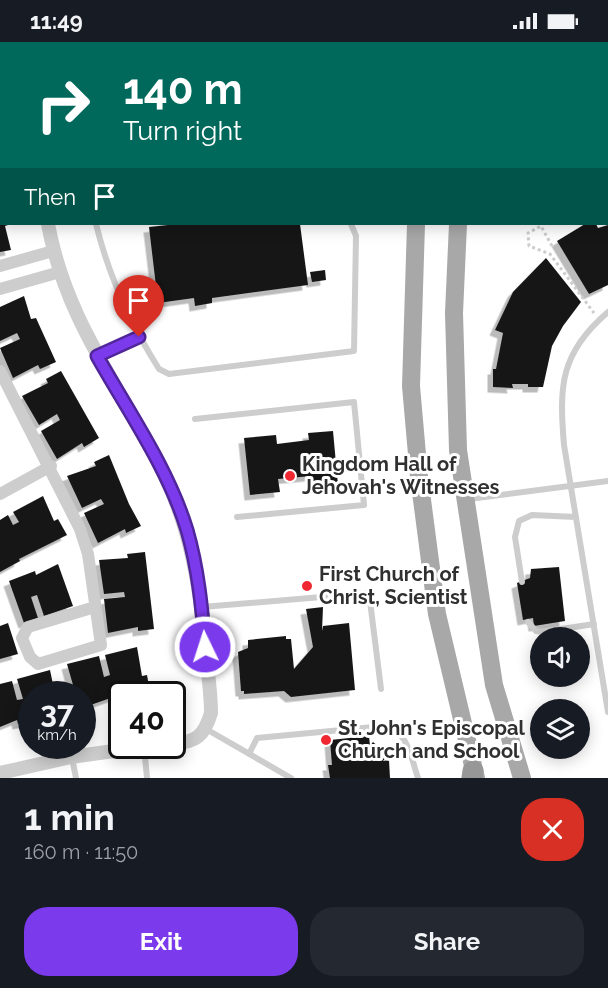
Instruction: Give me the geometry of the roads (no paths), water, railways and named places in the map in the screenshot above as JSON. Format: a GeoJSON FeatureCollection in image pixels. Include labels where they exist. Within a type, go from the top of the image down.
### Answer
{"type":"FeatureCollection","features":[{"type":"Feature","properties":{"kind":"main road"},"geometry":{"type":"LineString","coordinates":[[416,225],[411,386],[419,477],[437,614],[474,776]]}},
{"type":"Feature","properties":{"kind":"main road"},"geometry":{"type":"LineString","coordinates":[[458,225],[454,313],[458,450],[494,685],[522,778]]}},
{"type":"Feature","properties":{"kind":"street"},"geometry":{"type":"LineString","coordinates":[[48,225],[53,251],[77,319],[174,495],[189,540],[202,607],[211,713],[206,729],[193,741],[186,742]]}},
{"type":"Feature","properties":{"kind":"street"},"geometry":{"type":"LineString","coordinates":[[0,266],[53,251]]}},
{"type":"Feature","properties":{"kind":"street"},"geometry":{"type":"LineString","coordinates":[[0,289],[60,272]]}},
{"type":"Feature","properties":{"kind":"street"},"geometry":{"type":"LineString","coordinates":[[0,371],[51,466],[80,529],[88,554],[101,645],[38,664],[30,657],[22,638],[28,627],[95,607]]}},
{"type":"Feature","properties":{"kind":"street"},"geometry":{"type":"LineString","coordinates":[[0,494],[51,466]]}},
{"type":"Feature","properties":{"kind":"street"},"geometry":{"type":"LineString","coordinates":[[0,773],[66,759]]}},
{"type":"Feature","properties":{"kind":"lane"},"geometry":{"type":"LineString","coordinates":[[96,225],[105,260],[139,337],[159,369],[169,374],[354,351],[356,236],[351,225]]}},
{"type":"Feature","properties":{"kind":"lane"},"geometry":{"type":"LineString","coordinates":[[608,312],[588,329],[569,357],[560,404],[571,487],[608,712]]}},
{"type":"Feature","properties":{"kind":"lane"},"geometry":{"type":"LineString","coordinates":[[97,356],[139,337]]}},
{"type":"Feature","properties":{"kind":"lane"},"geometry":{"type":"LineString","coordinates":[[195,419],[354,402],[364,505],[237,517]]}},
{"type":"Feature","properties":{"kind":"lane"},"geometry":{"type":"LineString","coordinates":[[464,500],[608,481]]}},
{"type":"Feature","properties":{"kind":"lane"},"geometry":{"type":"LineString","coordinates":[[522,582],[515,537],[519,521],[532,515],[576,517]]}},
{"type":"Feature","properties":{"kind":"lane"},"geometry":{"type":"LineString","coordinates":[[202,607],[369,593],[381,689]]}},
{"type":"Feature","properties":{"kind":"lane"},"geometry":{"type":"LineString","coordinates":[[528,622],[536,631],[542,632],[594,624]]}},
{"type":"Feature","properties":{"kind":"lane"},"geometry":{"type":"LineString","coordinates":[[599,657],[608,656]]}},
{"type":"Feature","properties":{"kind":"lane"},"geometry":{"type":"LineString","coordinates":[[249,754],[257,738],[392,727],[404,738],[418,778]]}},
{"type":"Feature","properties":{"kind":"lane"},"geometry":{"type":"LineString","coordinates":[[206,729],[291,778]]}},
{"type":"Feature","properties":{"kind":"lane"},"geometry":{"type":"LineString","coordinates":[[71,759],[76,778]]}},
{"type":"Feature","properties":{"kind":"lane"},"geometry":{"type":"LineString","coordinates":[[145,759],[147,778]]}},
{"type":"Feature","properties":{"kind":"place","name":"Kingdom Hall of Jehovah's Witnesses"},"geometry":{"type":"Point","coordinates":[290,476]}},
{"type":"Feature","properties":{"kind":"place","name":"First Church of Christ, Scientist"},"geometry":{"type":"Point","coordinates":[307,586]}},
{"type":"Feature","properties":{"kind":"place","name":"St. John's Episcopal Church and School"},"geometry":{"type":"Point","coordinates":[326,740]}}]}
